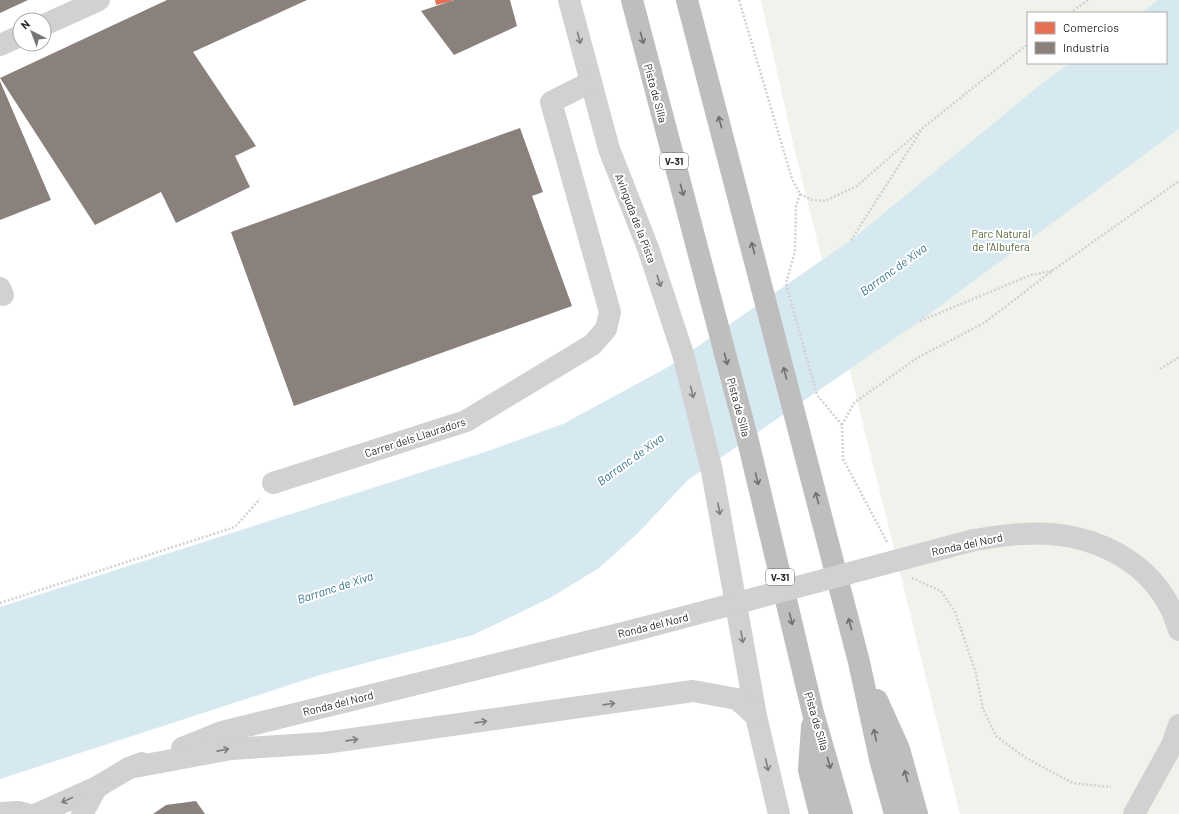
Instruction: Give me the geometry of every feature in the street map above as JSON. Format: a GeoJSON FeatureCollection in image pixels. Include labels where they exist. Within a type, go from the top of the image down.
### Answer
{"type":"FeatureCollection","features":[{"type":"Feature","properties":{"kind":"highway","name":"Pista de Silla"},"geometry":{"type":"LineString","coordinates":[[632,0],[748,441],[813,713],[842,814]]}},
{"type":"Feature","properties":{"kind":"highway"},"geometry":{"type":"LineString","coordinates":[[687,0],[763,286],[859,662],[880,759],[895,814]]}},
{"type":"Feature","properties":{"kind":"highway"},"geometry":{"type":"LineString","coordinates":[[859,662],[899,749],[917,814]]}},
{"type":"Feature","properties":{"kind":"highway"},"geometry":{"type":"LineString","coordinates":[[813,713],[809,770],[820,814]]}},
{"type":"Feature","properties":{"kind":"street"},"geometry":{"type":"LineString","coordinates":[[52,21],[99,0]]}},
{"type":"Feature","properties":{"kind":"street","name":"Avinguda de la Pista"},"geometry":{"type":"LineString","coordinates":[[569,0],[609,149],[648,248],[683,354],[712,471],[756,716],[779,814]]}},
{"type":"Feature","properties":{"kind":"street"},"geometry":{"type":"LineString","coordinates":[[0,45],[12,40]]}},
{"type":"Feature","properties":{"kind":"street","name":"Carrer dels Llauradors"},"geometry":{"type":"LineString","coordinates":[[273,483],[466,421],[592,345],[606,329],[610,312],[551,102],[591,82]]}},
{"type":"Feature","properties":{"kind":"street","name":"Ronda del Nord"},"geometry":{"type":"LineString","coordinates":[[37,814],[97,787],[129,768],[222,732],[639,628],[974,540],[1022,534],[1059,534],[1100,544],[1126,558],[1152,581],[1170,607],[1179,630]]}},
{"type":"Feature","properties":{"kind":"street"},"geometry":{"type":"LineString","coordinates":[[129,768],[230,749],[324,743],[693,692],[737,700],[756,716]]}},
{"type":"Feature","properties":{"kind":"street"},"geometry":{"type":"LineString","coordinates":[[1134,814],[1172,745],[1179,725]]}},
{"type":"Feature","properties":{"kind":"street"},"geometry":{"type":"LineString","coordinates":[[82,814],[97,787]]}},
{"type":"Feature","properties":{"kind":"street"},"geometry":{"type":"LineString","coordinates":[[0,813],[18,812],[26,814]]}},
{"type":"Feature","properties":{"kind":"path"},"geometry":{"type":"LineString","coordinates":[[739,0],[792,179],[800,194],[812,200],[825,201],[857,186],[924,127],[1027,45]]}},
{"type":"Feature","properties":{"kind":"path"},"geometry":{"type":"LineString","coordinates":[[1071,12],[1088,0]]}},
{"type":"Feature","properties":{"kind":"path"},"geometry":{"type":"LineString","coordinates":[[851,240],[924,127]]}},
{"type":"Feature","properties":{"kind":"path"},"geometry":{"type":"LineString","coordinates":[[920,321],[1031,275],[1052,271],[1179,181]]}},
{"type":"Feature","properties":{"kind":"path"},"geometry":{"type":"LineString","coordinates":[[800,194],[796,206],[795,251],[786,284],[817,395],[842,425]]}},
{"type":"Feature","properties":{"kind":"path"},"geometry":{"type":"LineString","coordinates":[[1160,369],[1179,357]]}},
{"type":"Feature","properties":{"kind":"path"},"geometry":{"type":"LineString","coordinates":[[0,603],[235,527],[273,483]]}},
{"type":"Feature","properties":{"kind":"green space","name":"Parc Natural de l'Albufera"},"geometry":{"type":"Polygon","coordinates":[[[761,0],[1179,0],[1179,814],[960,814],[793,143],[761,0]]]}},
{"type":"Feature","properties":{"kind":"water","name":"Barranc de Xiva"},"geometry":{"type":"Polygon","coordinates":[[[1158,0],[1179,0],[1179,129],[920,321],[688,480],[637,534],[599,568],[550,598],[473,635],[320,675],[0,779],[0,607],[488,451],[563,424],[668,367],[851,240],[1045,81],[1069,64],[1167,64],[1167,12],[1141,12],[1158,0]]]}},
{"type":"Feature","properties":{"kind":"building: Comercios"},"geometry":{"type":"Polygon","coordinates":[[[435,0],[452,0],[452,1],[436,5],[435,0]]]}},
{"type":"Feature","properties":{"kind":"building: Industria"},"geometry":{"type":"Polygon","coordinates":[[[0,0],[28,0],[0,13],[0,0]]]}},
{"type":"Feature","properties":{"kind":"building: Industria"},"geometry":{"type":"Polygon","coordinates":[[[167,0],[307,0],[193,52],[256,146],[235,156],[250,187],[176,223],[161,192],[95,225],[0,78],[167,0]]]}},
{"type":"Feature","properties":{"kind":"building: Industria"},"geometry":{"type":"Polygon","coordinates":[[[454,0],[510,0],[517,26],[454,55],[421,11],[454,0]]]}},
{"type":"Feature","properties":{"kind":"building: Industria"},"geometry":{"type":"Polygon","coordinates":[[[0,81],[51,200],[0,220],[0,81]]]}},
{"type":"Feature","properties":{"kind":"building: Industria"},"geometry":{"type":"Polygon","coordinates":[[[520,128],[543,192],[532,196],[572,306],[294,406],[231,232],[520,128]]]}},
{"type":"Feature","properties":{"kind":"building: Industria"},"geometry":{"type":"Polygon","coordinates":[[[196,801],[205,814],[153,814],[166,805],[196,801]]]}}]}
